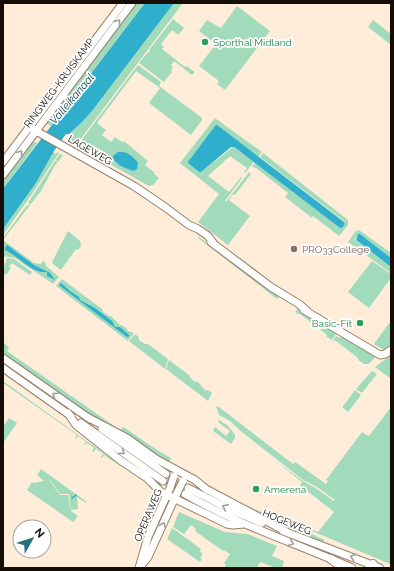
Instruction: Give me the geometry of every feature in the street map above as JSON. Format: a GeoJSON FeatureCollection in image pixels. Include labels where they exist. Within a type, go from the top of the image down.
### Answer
{"type":"FeatureCollection","features":[{"type":"Feature","properties":{"kind":"highway"},"geometry":{"type":"LineString","coordinates":[[331,559],[343,568]]}},
{"type":"Feature","properties":{"kind":"main road","name":"RINGWEG-KRUISKAMP"},"geometry":{"type":"LineString","coordinates":[[3,175],[32,129],[123,3]]}},
{"type":"Feature","properties":{"kind":"main road","name":"RINGWEG-KRUISKAMP"},"geometry":{"type":"LineString","coordinates":[[3,162],[32,129],[132,3]]}},
{"type":"Feature","properties":{"kind":"main road","name":"LAGEWEG"},"geometry":{"type":"LineString","coordinates":[[32,129],[134,186],[165,206],[190,225],[205,240],[214,244],[271,287],[299,304],[307,311],[380,355],[391,350]]}},
{"type":"Feature","properties":{"kind":"main road"},"geometry":{"type":"LineString","coordinates":[[3,358],[87,417],[165,477],[3,368]]}},
{"type":"Feature","properties":{"kind":"main road"},"geometry":{"type":"LineString","coordinates":[[68,413],[76,425],[120,460],[147,478],[161,492],[168,491],[228,525],[244,524]]}},
{"type":"Feature","properties":{"kind":"main road"},"geometry":{"type":"LineString","coordinates":[[87,417],[127,438],[184,478],[287,532]]}},
{"type":"Feature","properties":{"kind":"main road","name":"OPERAWEG"},"geometry":{"type":"LineString","coordinates":[[139,568],[147,542],[176,473]]}},
{"type":"Feature","properties":{"kind":"main road","name":"OPERAWEG"},"geometry":{"type":"LineString","coordinates":[[139,568],[148,557],[184,478]]}},
{"type":"Feature","properties":{"kind":"main road","name":"HOGEWEG"},"geometry":{"type":"LineString","coordinates":[[352,568],[244,524],[206,506],[187,491],[374,567]]}},
{"type":"Feature","properties":{"kind":"green space"},"geometry":{"type":"Polygon","coordinates":[[[136,3],[145,3],[51,126],[46,123],[136,3]]]}},
{"type":"Feature","properties":{"kind":"green space"},"geometry":{"type":"Polygon","coordinates":[[[174,3],[183,3],[76,145],[69,138],[71,136],[69,134],[92,111],[174,3]]]}},
{"type":"Feature","properties":{"kind":"green space"},"geometry":{"type":"Polygon","coordinates":[[[237,6],[270,31],[225,90],[217,84],[219,81],[199,66],[216,44],[199,31],[207,20],[221,28],[237,6]]]}},
{"type":"Feature","properties":{"kind":"green space"},"geometry":{"type":"Polygon","coordinates":[[[173,19],[184,28],[178,35],[172,30],[161,44],[164,47],[162,49],[185,67],[186,66],[195,72],[192,75],[174,61],[171,65],[173,67],[172,72],[164,82],[139,63],[150,51],[149,50],[173,19]]]}},
{"type":"Feature","properties":{"kind":"green space"},"geometry":{"type":"Polygon","coordinates":[[[373,20],[391,34],[391,45],[368,27],[373,20]]]}},
{"type":"Feature","properties":{"kind":"green space"},"geometry":{"type":"Polygon","coordinates":[[[138,65],[161,82],[159,86],[202,118],[191,135],[149,103],[160,88],[136,71],[97,123],[106,130],[102,135],[111,142],[115,137],[122,142],[124,141],[148,161],[145,165],[159,178],[153,185],[149,186],[77,146],[138,65]],[[124,152],[114,161],[125,168],[134,171],[137,168],[137,162],[124,152]]]}},
{"type":"Feature","properties":{"kind":"green space"},"geometry":{"type":"Polygon","coordinates":[[[215,118],[262,152],[258,157],[216,125],[188,163],[201,172],[233,147],[254,162],[245,173],[244,172],[247,168],[230,156],[208,176],[229,192],[241,177],[242,178],[225,201],[226,202],[249,172],[251,174],[235,195],[233,194],[229,200],[250,216],[228,245],[198,222],[219,194],[180,163],[215,118]]]}},
{"type":"Feature","properties":{"kind":"green space"},"geometry":{"type":"Polygon","coordinates":[[[33,141],[37,143],[3,189],[3,181],[33,141]]]}},
{"type":"Feature","properties":{"kind":"green space"},"geometry":{"type":"Polygon","coordinates":[[[53,152],[56,154],[57,152],[59,153],[3,235],[3,229],[36,183],[53,152]]]}},
{"type":"Feature","properties":{"kind":"green space"},"geometry":{"type":"Polygon","coordinates":[[[263,153],[348,220],[348,225],[339,236],[313,216],[312,218],[285,197],[288,193],[256,168],[252,167],[255,163],[342,228],[345,224],[344,221],[260,157],[263,153]]]}},
{"type":"Feature","properties":{"kind":"green space"},"geometry":{"type":"Polygon","coordinates":[[[60,154],[63,155],[54,167],[41,191],[3,240],[27,205],[28,206],[30,204],[28,203],[55,161],[57,162],[56,159],[60,154]]]}},
{"type":"Feature","properties":{"kind":"green space"},"geometry":{"type":"Polygon","coordinates":[[[359,230],[391,253],[391,258],[360,234],[355,238],[355,240],[391,267],[391,273],[348,242],[356,231],[359,230]]]}},
{"type":"Feature","properties":{"kind":"green space"},"geometry":{"type":"Polygon","coordinates":[[[68,231],[80,241],[81,246],[78,250],[76,249],[61,270],[52,262],[68,231]]]}},
{"type":"Feature","properties":{"kind":"green space"},"geometry":{"type":"Polygon","coordinates":[[[199,237],[279,297],[277,299],[198,238],[199,237]]]}},
{"type":"Feature","properties":{"kind":"green space"},"geometry":{"type":"Polygon","coordinates":[[[3,240],[34,263],[41,264],[43,261],[45,262],[46,266],[59,277],[53,284],[15,258],[3,256],[3,240]]]}},
{"type":"Feature","properties":{"kind":"green space"},"geometry":{"type":"Polygon","coordinates":[[[7,258],[14,259],[32,272],[30,275],[12,263],[9,267],[11,268],[6,275],[3,275],[7,258]]]}},
{"type":"Feature","properties":{"kind":"green space"},"geometry":{"type":"Polygon","coordinates":[[[372,261],[391,274],[391,278],[369,308],[348,292],[372,261]]]}},
{"type":"Feature","properties":{"kind":"green space"},"geometry":{"type":"Polygon","coordinates":[[[62,279],[102,309],[103,312],[111,316],[128,331],[134,333],[128,341],[56,286],[62,279]]]}},
{"type":"Feature","properties":{"kind":"green space"},"geometry":{"type":"Polygon","coordinates":[[[297,309],[334,331],[333,332],[336,334],[332,340],[300,314],[295,312],[297,309]]]}},
{"type":"Feature","properties":{"kind":"green space"},"geometry":{"type":"Polygon","coordinates":[[[389,323],[391,324],[391,345],[384,350],[374,344],[389,323]]]}},
{"type":"Feature","properties":{"kind":"green space"},"geometry":{"type":"Polygon","coordinates":[[[135,334],[139,337],[139,340],[145,344],[148,344],[168,359],[165,369],[129,341],[135,334]]]}},
{"type":"Feature","properties":{"kind":"green space"},"geometry":{"type":"Polygon","coordinates":[[[336,336],[340,338],[342,336],[375,357],[369,364],[364,364],[336,341],[333,341],[336,336]]]}},
{"type":"Feature","properties":{"kind":"green space"},"geometry":{"type":"Polygon","coordinates":[[[3,344],[9,347],[7,351],[120,430],[123,427],[125,428],[171,458],[169,464],[102,423],[3,353],[3,344]]]}},
{"type":"Feature","properties":{"kind":"green space"},"geometry":{"type":"Polygon","coordinates":[[[391,355],[391,379],[375,367],[391,355]]]}},
{"type":"Feature","properties":{"kind":"green space"},"geometry":{"type":"Polygon","coordinates":[[[169,360],[189,375],[192,380],[198,382],[206,391],[208,390],[212,393],[208,401],[166,369],[169,360]]]}},
{"type":"Feature","properties":{"kind":"green space"},"geometry":{"type":"Polygon","coordinates":[[[372,371],[377,374],[362,393],[356,389],[372,371]]]}},
{"type":"Feature","properties":{"kind":"green space"},"geometry":{"type":"Polygon","coordinates":[[[3,381],[121,467],[104,455],[102,458],[101,457],[103,454],[96,449],[93,452],[92,451],[94,448],[87,443],[84,445],[86,442],[78,436],[76,439],[75,438],[77,435],[3,383],[3,381]]]}},
{"type":"Feature","properties":{"kind":"green space"},"geometry":{"type":"Polygon","coordinates":[[[355,390],[361,395],[348,412],[343,408],[343,406],[355,390]]]}},
{"type":"Feature","properties":{"kind":"green space"},"geometry":{"type":"Polygon","coordinates":[[[216,406],[293,464],[295,462],[326,484],[328,481],[326,480],[362,432],[369,436],[391,407],[391,563],[390,564],[286,520],[318,532],[334,512],[300,485],[302,482],[273,459],[303,481],[334,501],[335,500],[317,487],[303,480],[230,421],[219,415],[216,406]]]}},
{"type":"Feature","properties":{"kind":"green space"},"geometry":{"type":"Polygon","coordinates":[[[9,418],[17,423],[3,443],[3,427],[9,418]]]}},
{"type":"Feature","properties":{"kind":"green space"},"geometry":{"type":"Polygon","coordinates":[[[218,419],[228,426],[235,435],[235,438],[231,444],[213,431],[215,427],[226,436],[230,431],[219,423],[218,419]]]}},
{"type":"Feature","properties":{"kind":"green space"},"geometry":{"type":"Polygon","coordinates":[[[41,469],[87,502],[86,503],[77,497],[78,509],[71,510],[69,494],[60,494],[51,481],[47,480],[50,481],[60,495],[68,495],[71,511],[78,516],[73,522],[27,490],[32,482],[44,481],[37,475],[41,469]]]}},
{"type":"Feature","properties":{"kind":"green space"},"geometry":{"type":"Polygon","coordinates":[[[232,500],[323,539],[325,543],[271,520],[232,500]]]}},
{"type":"Feature","properties":{"kind":"green space"},"geometry":{"type":"Polygon","coordinates":[[[179,512],[225,532],[247,534],[277,546],[272,556],[284,561],[282,568],[276,568],[260,562],[257,568],[224,568],[226,565],[224,563],[230,554],[224,550],[223,551],[195,531],[196,529],[191,525],[184,534],[173,527],[179,512]]]}},
{"type":"Feature","properties":{"kind":"green space"},"geometry":{"type":"Polygon","coordinates":[[[172,528],[201,549],[200,552],[203,554],[200,558],[202,559],[200,562],[167,539],[172,528]]]}},
{"type":"Feature","properties":{"kind":"water","name":"Valleikanaal"},"geometry":{"type":"Polygon","coordinates":[[[145,3],[174,3],[92,111],[69,134],[66,134],[54,151],[36,183],[3,229],[3,189],[145,3]]]}},
{"type":"Feature","properties":{"kind":"water"},"geometry":{"type":"Polygon","coordinates":[[[217,125],[344,222],[345,224],[342,228],[234,147],[231,147],[201,172],[188,163],[217,125]]]}},
{"type":"Feature","properties":{"kind":"water"},"geometry":{"type":"Polygon","coordinates":[[[118,152],[127,153],[134,158],[138,163],[137,169],[134,171],[131,170],[116,162],[112,157],[118,152]]]}},
{"type":"Feature","properties":{"kind":"water"},"geometry":{"type":"Polygon","coordinates":[[[358,234],[391,258],[391,267],[356,240],[358,234]]]}},
{"type":"Feature","properties":{"kind":"water"},"geometry":{"type":"Polygon","coordinates":[[[7,245],[34,265],[50,273],[55,280],[47,276],[47,272],[41,272],[30,268],[5,250],[7,245]]]}},
{"type":"Feature","properties":{"kind":"water"},"geometry":{"type":"Polygon","coordinates":[[[61,283],[79,297],[80,300],[95,308],[112,321],[115,327],[120,327],[130,336],[127,337],[64,289],[59,285],[61,283]]]}},
{"type":"Feature","properties":{"kind":"waterway"},"geometry":{"type":"LineString","coordinates":[[72,498],[76,495]]}},
{"type":"Feature","properties":{"kind":"tunnel"},"geometry":{"type":"LineString","coordinates":[[166,474],[188,488]]}},
{"type":"Feature","properties":{"kind":"tunnel"},"geometry":{"type":"LineString","coordinates":[[163,481],[185,494]]}},
{"type":"Feature","properties":{"kind":"place","name":"Sporthal Midland"},"geometry":{"type":"Point","coordinates":[205,42]}},
{"type":"Feature","properties":{"kind":"place","name":"PRO33College"},"geometry":{"type":"Point","coordinates":[294,249]}},
{"type":"Feature","properties":{"kind":"place","name":"Basic-Fit"},"geometry":{"type":"Point","coordinates":[360,323]}},
{"type":"Feature","properties":{"kind":"place","name":"Amerena"},"geometry":{"type":"Point","coordinates":[256,489]}}]}
